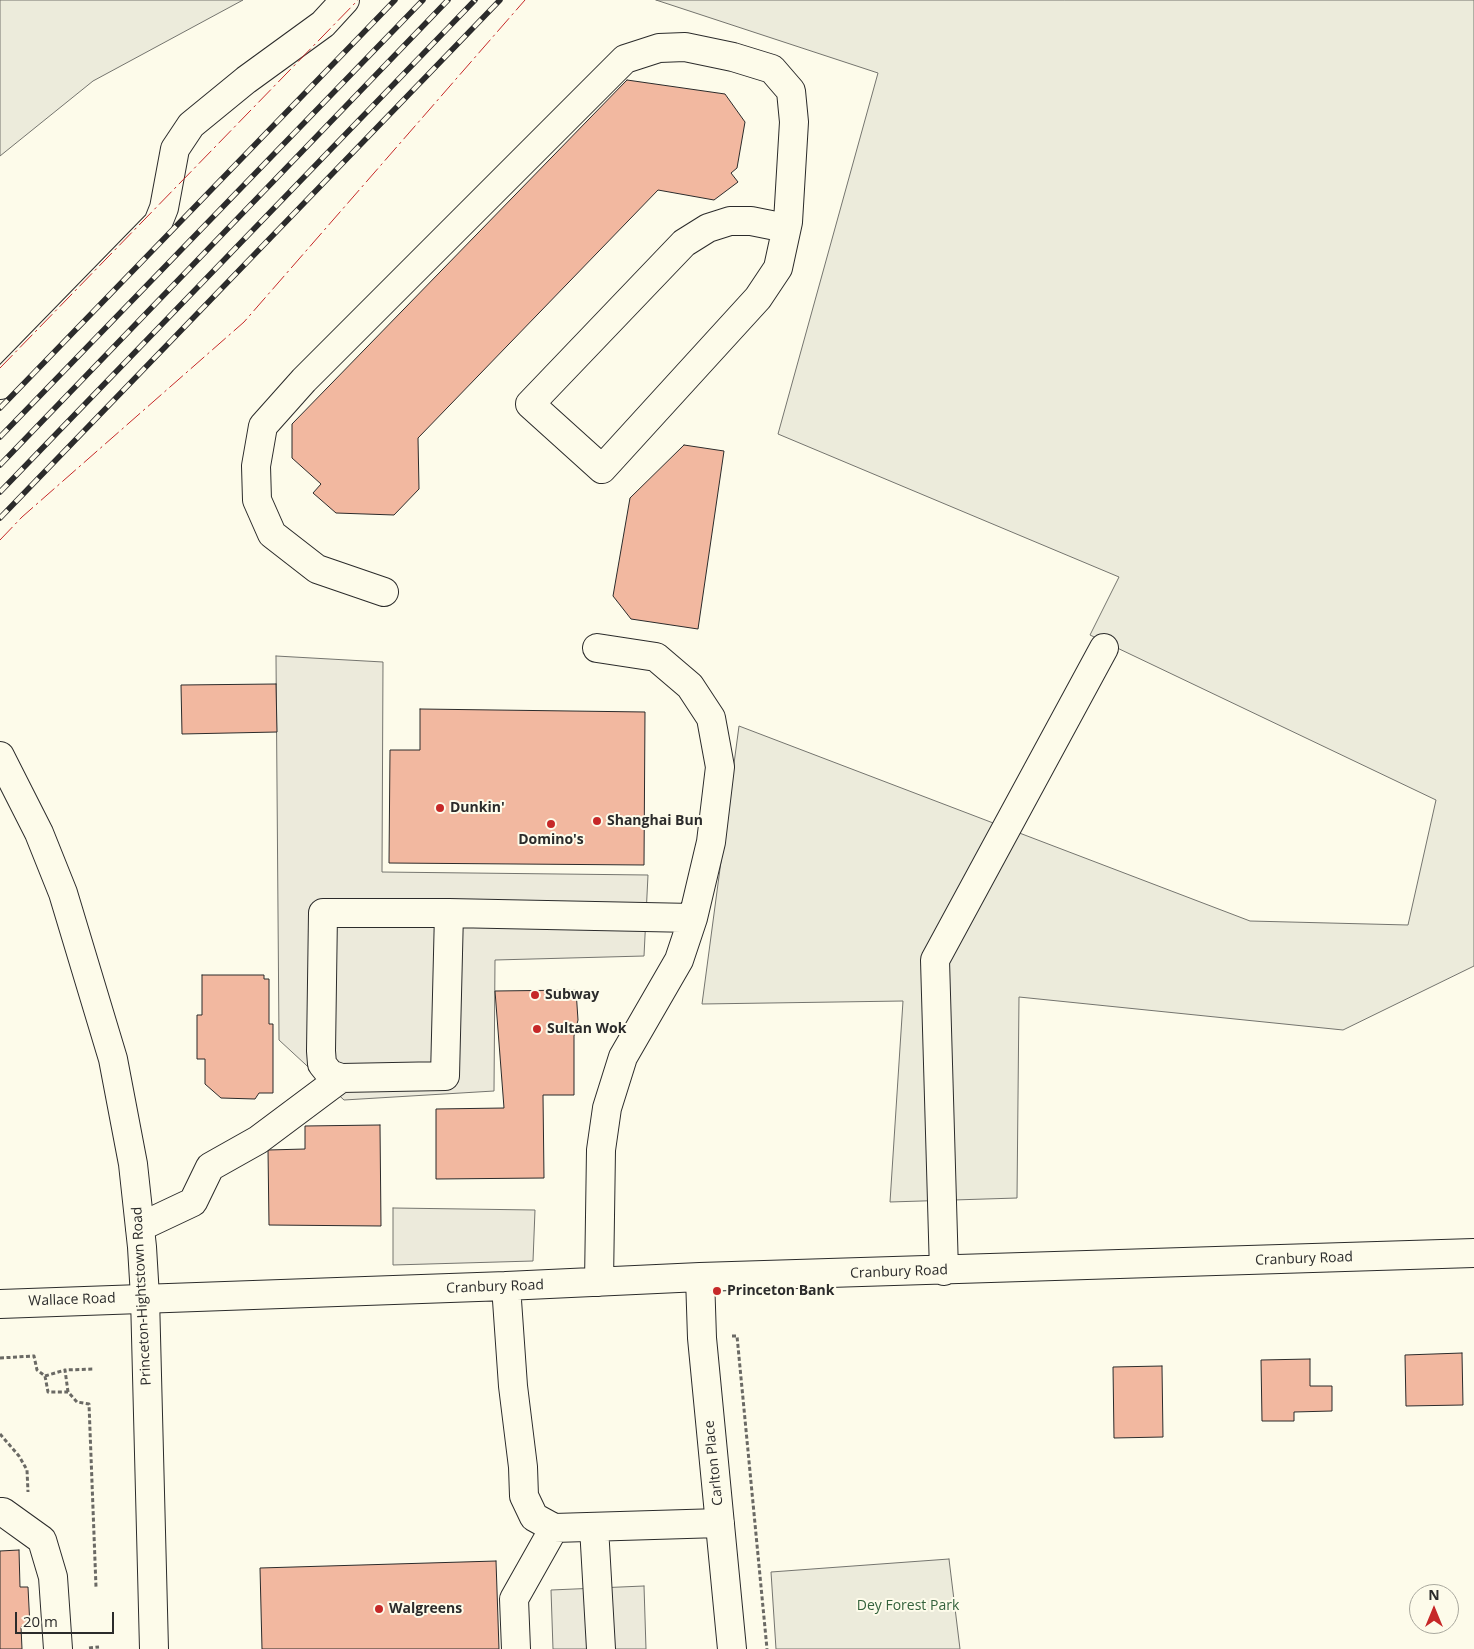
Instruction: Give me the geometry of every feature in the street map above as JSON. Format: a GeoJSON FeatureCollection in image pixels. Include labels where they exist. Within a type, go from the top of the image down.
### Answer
{"type":"FeatureCollection","features":[{"type":"Feature","properties":{"kind":"street"},"geometry":{"type":"LineString","coordinates":[[0,385],[158,224],[166,200],[173,155],[181,138],[191,126],[246,80],[323,24],[345,0]]}},
{"type":"Feature","properties":{"kind":"street"},"geometry":{"type":"LineString","coordinates":[[384,592],[317,569],[272,534],[257,500],[256,466],[263,426],[311,373],[625,59],[659,48],[685,47],[733,57],[772,69],[791,91],[794,114],[786,228],[778,268],[758,298],[602,469],[530,404],[684,243],[708,228],[730,221],[751,221],[786,228]]}},
{"type":"Feature","properties":{"kind":"street"},"geometry":{"type":"LineString","coordinates":[[597,648],[656,657],[690,686],[711,718],[720,767],[711,842],[693,918],[679,960],[623,1057],[607,1108],[601,1150],[599,1282]]}},
{"type":"Feature","properties":{"kind":"street"},"geometry":{"type":"LineString","coordinates":[[944,1271],[935,960],[1104,648]]}},
{"type":"Feature","properties":{"kind":"street","name":"Princeton-Hightstown Road"},"geometry":{"type":"LineString","coordinates":[[0,756],[39,832],[63,893],[113,1059],[133,1164],[145,1297],[154,1649]]}},
{"type":"Feature","properties":{"kind":"street"},"geometry":{"type":"LineString","coordinates":[[449,913],[444,1076],[342,1078],[330,1074],[322,1064],[323,913],[449,913],[693,918]]}},
{"type":"Feature","properties":{"kind":"street"},"geometry":{"type":"LineString","coordinates":[[140,1227],[193,1202],[210,1167],[258,1140],[342,1078]]}},
{"type":"Feature","properties":{"kind":"street","name":"Cranbury Road"},"geometry":{"type":"LineString","coordinates":[[145,1297],[222,1297],[700,1277],[944,1271],[1474,1253]]}},
{"type":"Feature","properties":{"kind":"street","name":"Carlton Place"},"geometry":{"type":"LineString","coordinates":[[700,1277],[702,1338],[732,1649]]}},
{"type":"Feature","properties":{"kind":"street"},"geometry":{"type":"LineString","coordinates":[[506,1286],[513,1386],[523,1467],[524,1496],[534,1517],[554,1528],[720,1523]]}},
{"type":"Feature","properties":{"kind":"street","name":"Wallace Road"},"geometry":{"type":"LineString","coordinates":[[1,1300],[145,1297]]}},
{"type":"Feature","properties":{"kind":"street"},"geometry":{"type":"LineString","coordinates":[[5,1522],[42,1540],[53,1577],[58,1649]]}},
{"type":"Feature","properties":{"kind":"street"},"geometry":{"type":"LineString","coordinates":[[594,1527],[601,1649]]}},
{"type":"Feature","properties":{"kind":"street"},"geometry":{"type":"LineString","coordinates":[[516,1649],[514,1599],[554,1528]]}},
{"type":"Feature","properties":{"kind":"path"},"geometry":{"type":"LineString","coordinates":[[737,1336],[767,1649]]}},
{"type":"Feature","properties":{"kind":"path"},"geometry":{"type":"LineString","coordinates":[[0,1358],[34,1356],[36,1370],[45,1376],[48,1392],[68,1392]]}},
{"type":"Feature","properties":{"kind":"path"},"geometry":{"type":"LineString","coordinates":[[45,1376],[65,1370],[94,1369]]}},
{"type":"Feature","properties":{"kind":"path"},"geometry":{"type":"LineString","coordinates":[[65,1370],[68,1392],[77,1402],[89,1404],[96,1587]]}},
{"type":"Feature","properties":{"kind":"green space"},"geometry":{"type":"Polygon","coordinates":[[[0,0],[243,0],[93,81],[0,156],[0,0]]]}},
{"type":"Feature","properties":{"kind":"green space"},"geometry":{"type":"Polygon","coordinates":[[[656,0],[1474,0],[1474,966],[1343,1030],[1019,997],[1017,1198],[890,1202],[903,1001],[702,1004],[739,726],[1250,921],[1408,925],[1436,800],[1090,635],[1119,577],[778,434],[878,73],[656,0]]]}},
{"type":"Feature","properties":{"kind":"green space","name":"Dey Forest Park"},"geometry":{"type":"Polygon","coordinates":[[[949,1559],[960,1649],[776,1649],[771,1572],[949,1559]]]}},
{"type":"Feature","properties":{"kind":"shaded area"},"geometry":{"type":"Polygon","coordinates":[[[276,656],[383,662],[382,872],[648,875],[644,956],[495,960],[494,1091],[344,1100],[279,1040],[276,656]]]}},
{"type":"Feature","properties":{"kind":"shaded area"},"geometry":{"type":"Polygon","coordinates":[[[393,1208],[535,1210],[533,1261],[393,1265],[393,1208]]]}},
{"type":"Feature","properties":{"kind":"shaded area"},"geometry":{"type":"Polygon","coordinates":[[[644,1586],[646,1649],[553,1649],[551,1590],[644,1586]]]}},
{"type":"Feature","properties":{"kind":"building"},"geometry":{"type":"Polygon","coordinates":[[[627,80],[725,94],[745,122],[737,168],[731,173],[738,182],[714,200],[658,190],[418,438],[419,489],[394,515],[336,513],[313,493],[321,484],[292,458],[292,424],[627,80]]]}},
{"type":"Feature","properties":{"kind":"building"},"geometry":{"type":"Polygon","coordinates":[[[684,445],[724,451],[698,629],[631,619],[613,596],[630,498],[684,445]]]}},
{"type":"Feature","properties":{"kind":"building"},"geometry":{"type":"Polygon","coordinates":[[[276,684],[277,732],[182,734],[181,685],[276,684]]]}},
{"type":"Feature","properties":{"kind":"building"},"geometry":{"type":"Polygon","coordinates":[[[420,709],[645,712],[644,865],[389,863],[390,750],[420,750],[420,709]]]}},
{"type":"Feature","properties":{"kind":"building"},"geometry":{"type":"Polygon","coordinates":[[[202,975],[264,975],[264,979],[269,979],[269,1024],[273,1024],[273,1093],[259,1093],[255,1099],[221,1098],[205,1084],[205,1059],[197,1059],[197,1015],[202,1015],[202,975]]]}},
{"type":"Feature","properties":{"kind":"building"},"geometry":{"type":"Polygon","coordinates":[[[576,990],[578,1020],[574,1036],[574,1095],[543,1095],[544,1178],[436,1179],[436,1109],[504,1108],[495,991],[576,990]]]}},
{"type":"Feature","properties":{"kind":"building"},"geometry":{"type":"Polygon","coordinates":[[[380,1125],[381,1226],[269,1225],[268,1150],[305,1149],[305,1126],[380,1125]]]}},
{"type":"Feature","properties":{"kind":"building"},"geometry":{"type":"Polygon","coordinates":[[[1462,1353],[1463,1405],[1406,1406],[1405,1355],[1462,1353]]]}},
{"type":"Feature","properties":{"kind":"building"},"geometry":{"type":"Polygon","coordinates":[[[1310,1359],[1310,1386],[1332,1386],[1332,1411],[1294,1412],[1294,1421],[1262,1421],[1261,1360],[1310,1359]]]}},
{"type":"Feature","properties":{"kind":"building"},"geometry":{"type":"Polygon","coordinates":[[[1162,1366],[1163,1437],[1114,1438],[1113,1367],[1162,1366]]]}},
{"type":"Feature","properties":{"kind":"building"},"geometry":{"type":"Polygon","coordinates":[[[19,1550],[20,1587],[28,1587],[30,1627],[21,1627],[22,1649],[0,1649],[0,1551],[19,1550]]]}},
{"type":"Feature","properties":{"kind":"building","name":"Walgreens"},"geometry":{"type":"Polygon","coordinates":[[[496,1561],[499,1649],[262,1649],[260,1568],[496,1561]]]}},
{"type":"Feature","properties":{"kind":"railway"},"geometry":{"type":"LineString","coordinates":[[0,408],[395,0]]}},
{"type":"Feature","properties":{"kind":"railway"},"geometry":{"type":"LineString","coordinates":[[0,437],[423,0]]}},
{"type":"Feature","properties":{"kind":"railway"},"geometry":{"type":"LineString","coordinates":[[0,465],[448,0]]}},
{"type":"Feature","properties":{"kind":"railway"},"geometry":{"type":"LineString","coordinates":[[0,492],[475,0]]}},
{"type":"Feature","properties":{"kind":"railway"},"geometry":{"type":"LineString","coordinates":[[0,518],[500,0]]}},
{"type":"Feature","properties":{"kind":"power"},"geometry":{"type":"LineString","coordinates":[[0,368],[358,0]]}},
{"type":"Feature","properties":{"kind":"power"},"geometry":{"type":"LineString","coordinates":[[0,540],[22,517],[244,322],[525,0]]}},
{"type":"Feature","properties":{"kind":"place","name":"Dunkin'"},"geometry":{"type":"Point","coordinates":[440,808]}},
{"type":"Feature","properties":{"kind":"place","name":"Shanghai Bun"},"geometry":{"type":"Point","coordinates":[597,821]}},
{"type":"Feature","properties":{"kind":"place","name":"Domino's"},"geometry":{"type":"Point","coordinates":[551,824]}},
{"type":"Feature","properties":{"kind":"place","name":"Subway"},"geometry":{"type":"Point","coordinates":[535,995]}},
{"type":"Feature","properties":{"kind":"place","name":"Sultan Wok"},"geometry":{"type":"Point","coordinates":[537,1029]}},
{"type":"Feature","properties":{"kind":"place","name":"Princeton Bank"},"geometry":{"type":"Point","coordinates":[717,1291]}},
{"type":"Feature","properties":{"kind":"place","name":"Walgreens"},"geometry":{"type":"Point","coordinates":[379,1609]}}]}
